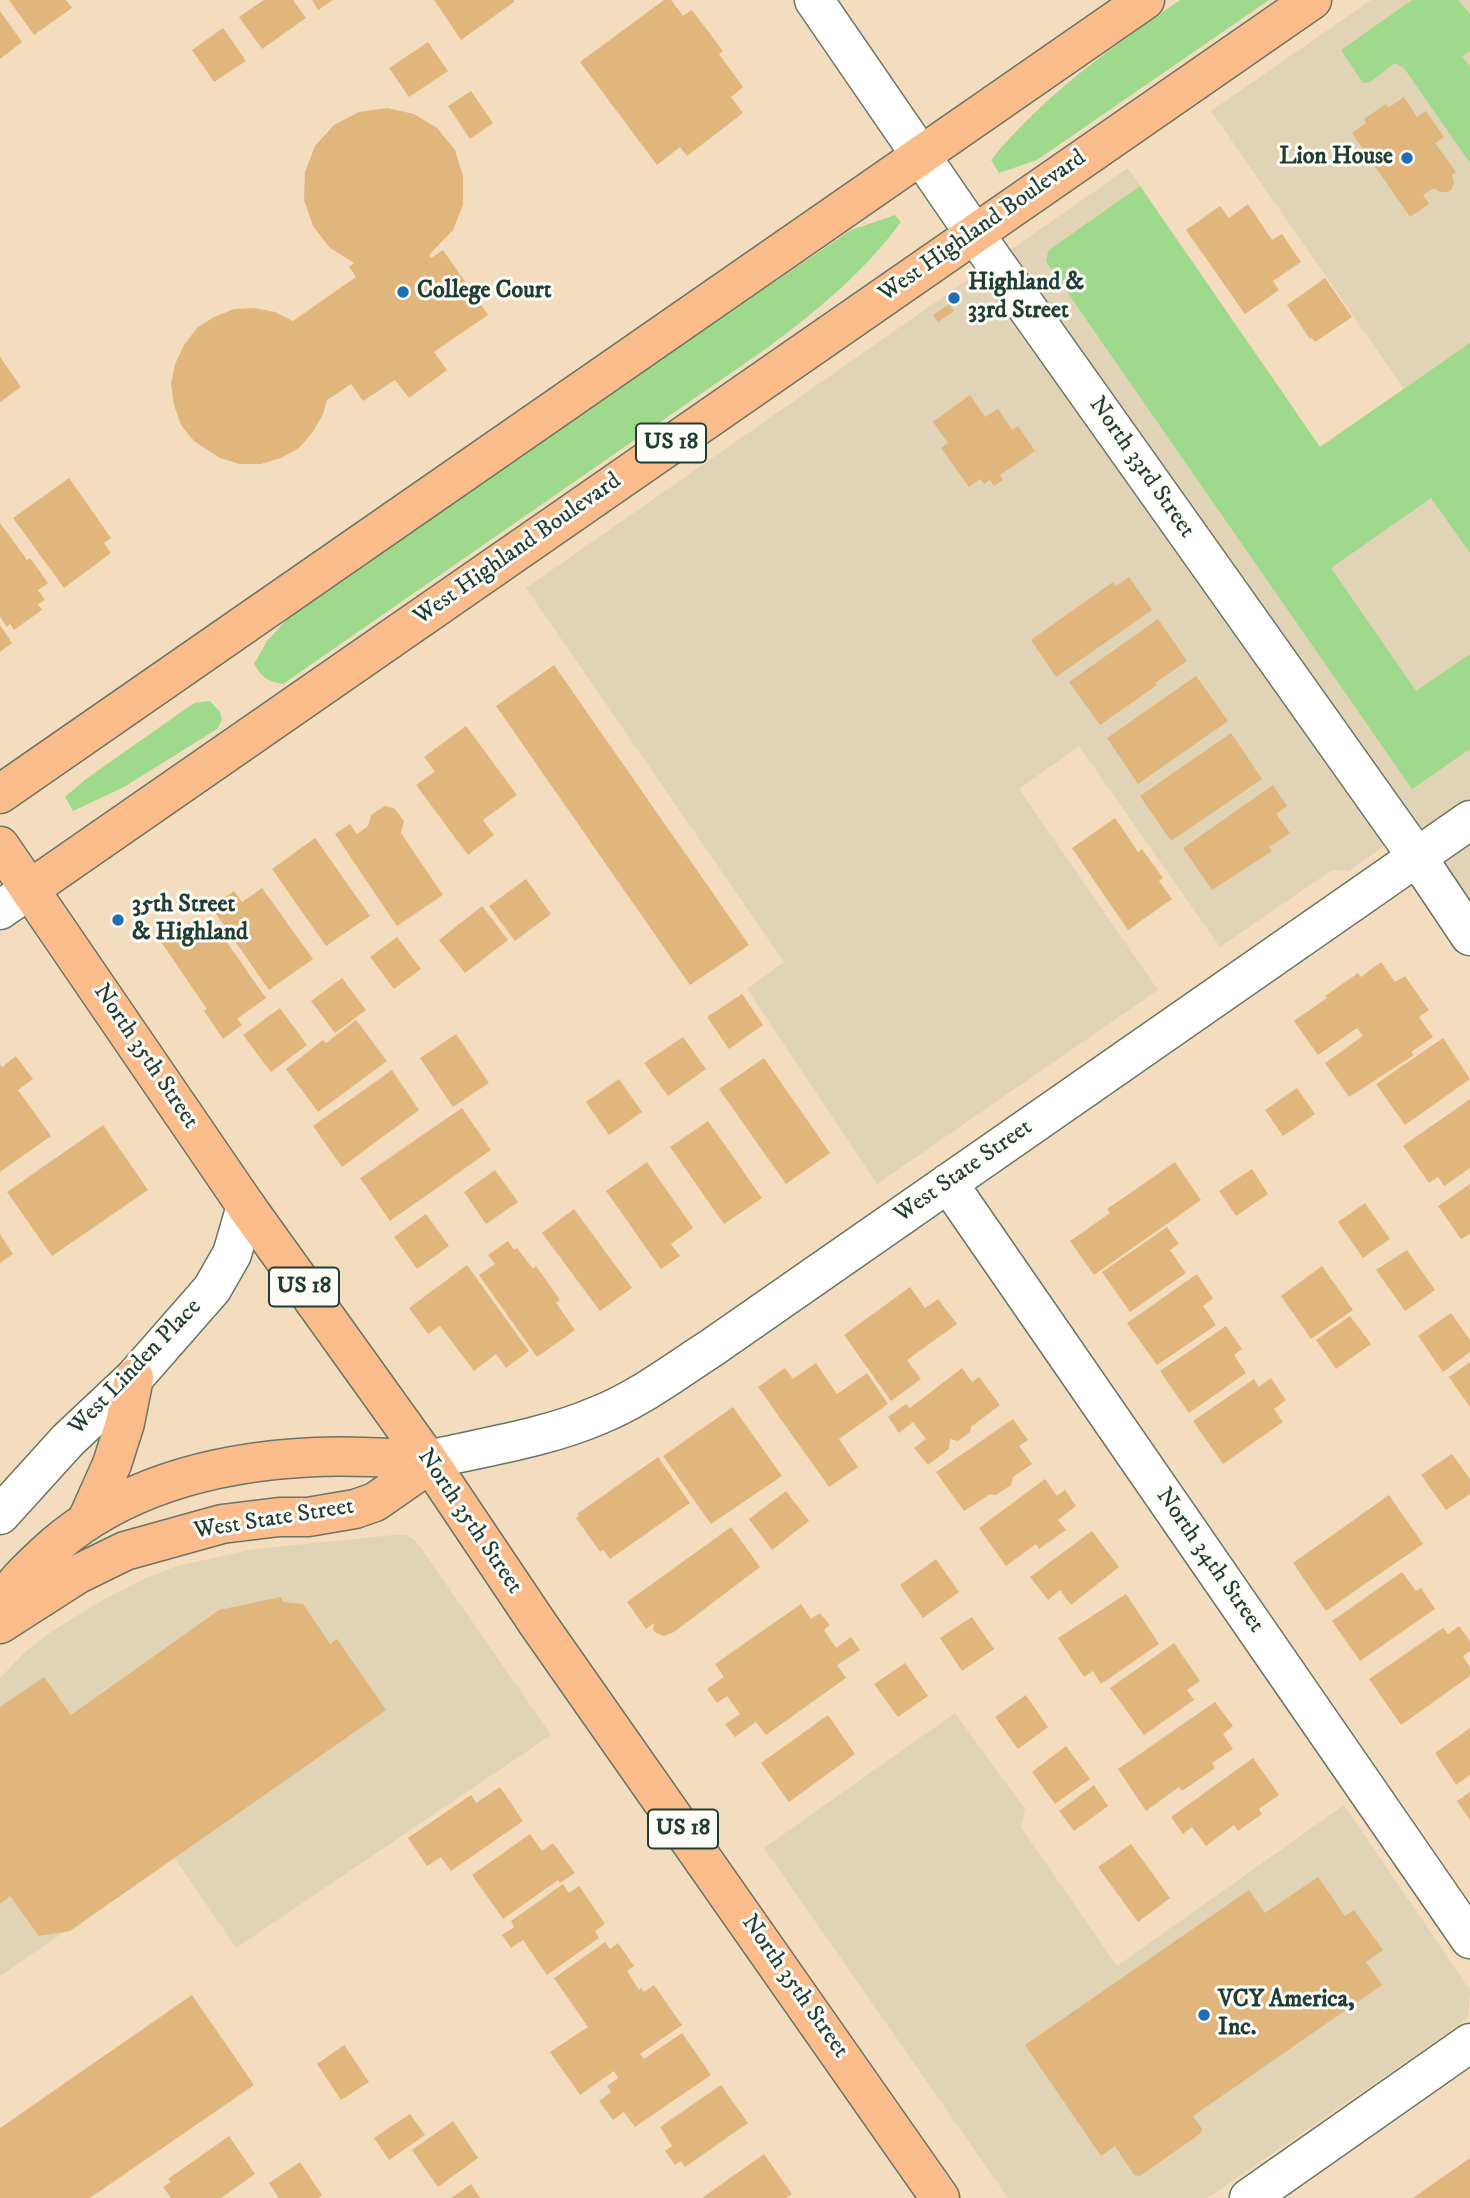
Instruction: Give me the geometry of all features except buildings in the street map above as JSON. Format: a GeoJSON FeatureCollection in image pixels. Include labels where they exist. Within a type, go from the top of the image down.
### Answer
{"type":"FeatureCollection","features":[{"type":"Feature","properties":{"kind":"main road"},"geometry":{"type":"LineString","coordinates":[[0,794],[1145,0]]}},
{"type":"Feature","properties":{"kind":"main road","name":"West Highland Boulevard"},"geometry":{"type":"LineString","coordinates":[[15,899],[1312,0]]}},
{"type":"Feature","properties":{"kind":"main road","name":"North 35th Street"},"geometry":{"type":"LineString","coordinates":[[0,845],[15,899],[246,1206],[428,1460],[538,1624],[940,2198]]}},
{"type":"Feature","properties":{"kind":"main road"},"geometry":{"type":"LineString","coordinates":[[86,1520],[113,1464],[134,1378]]}},
{"type":"Feature","properties":{"kind":"main road","name":"West State Street"},"geometry":{"type":"LineString","coordinates":[[0,1604],[31,1566],[86,1520],[167,1482],[244,1464],[316,1457],[428,1460]]}},
{"type":"Feature","properties":{"kind":"main road","name":"West State Street"},"geometry":{"type":"LineString","coordinates":[[0,1624],[78,1574],[125,1551],[222,1524],[279,1517],[308,1517],[355,1509],[384,1496],[411,1477],[428,1460]]}},
{"type":"Feature","properties":{"kind":"street","name":"North 33rd Street"},"geometry":{"type":"LineString","coordinates":[[814,0],[974,233],[1417,857],[1470,936]]}},
{"type":"Feature","properties":{"kind":"street","name":"West State Street"},"geometry":{"type":"LineString","coordinates":[[428,1460],[570,1425],[599,1416],[620,1405],[710,1349],[1470,820]]}},
{"type":"Feature","properties":{"kind":"street","name":"North 34th Street"},"geometry":{"type":"LineString","coordinates":[[948,1183],[1470,1939]]}},
{"type":"Feature","properties":{"kind":"street","name":"West Linden Place"},"geometry":{"type":"LineString","coordinates":[[0,1515],[68,1440],[134,1378],[212,1289],[232,1254],[246,1206]]}},
{"type":"Feature","properties":{"kind":"street"},"geometry":{"type":"LineString","coordinates":[[1249,2198],[1470,2043]]}},
{"type":"Feature","properties":{"kind":"shaded area"},"geometry":{"type":"Polygon","coordinates":[[[1371,0],[1470,0],[1470,901],[1416,824],[1349,871],[1332,870],[1220,947],[1079,746],[1019,789],[1158,990],[877,1184],[747,989],[784,962],[526,588],[1128,168],[1320,447],[1404,389],[1211,111],[1371,0]]]}},
{"type":"Feature","properties":{"kind":"shaded area"},"geometry":{"type":"Polygon","coordinates":[[[405,1535],[419,1545],[551,1735],[236,1948],[174,1857],[0,1976],[0,1678],[27,1650],[51,1632],[101,1601],[177,1566],[255,1549],[405,1535]]]}},
{"type":"Feature","properties":{"kind":"shaded area"},"geometry":{"type":"Polygon","coordinates":[[[955,1713],[1025,1809],[1021,1827],[1117,1966],[1344,1805],[1470,1990],[1468,2016],[1459,2025],[1208,2198],[1008,2198],[764,1848],[955,1713]]]}},
{"type":"Feature","properties":{"kind":"green space"},"geometry":{"type":"Polygon","coordinates":[[[1180,0],[1269,0],[1037,160],[999,173],[991,160],[1034,114],[1104,54],[1180,0]]]}},
{"type":"Feature","properties":{"kind":"green space"},"geometry":{"type":"Polygon","coordinates":[[[1412,0],[1458,0],[1470,14],[1470,51],[1462,56],[1470,67],[1470,163],[1404,68],[1395,63],[1370,82],[1363,83],[1341,50],[1412,0]]]}},
{"type":"Feature","properties":{"kind":"green space"},"geometry":{"type":"Polygon","coordinates":[[[1140,186],[1320,447],[1470,343],[1470,553],[1431,498],[1331,568],[1416,691],[1470,654],[1470,749],[1412,789],[1047,263],[1049,250],[1140,186]]]}},
{"type":"Feature","properties":{"kind":"green space"},"geometry":{"type":"Polygon","coordinates":[[[895,215],[901,222],[856,274],[804,320],[767,348],[283,684],[265,678],[257,669],[254,664],[267,641],[290,616],[851,230],[895,215]]]}},
{"type":"Feature","properties":{"kind":"green space"},"geometry":{"type":"Polygon","coordinates":[[[210,701],[220,712],[222,720],[217,729],[124,787],[73,811],[65,797],[86,779],[194,703],[210,701]]]}},
{"type":"Feature","properties":{"kind":"place","name":"Lion House"},"geometry":{"type":"Point","coordinates":[1407,158]}},
{"type":"Feature","properties":{"kind":"place","name":"College Court"},"geometry":{"type":"Point","coordinates":[403,292]}},
{"type":"Feature","properties":{"kind":"place","name":"Highland & 33rd Street"},"geometry":{"type":"Point","coordinates":[954,298]}},
{"type":"Feature","properties":{"kind":"place","name":"35th Street & Highland"},"geometry":{"type":"Point","coordinates":[118,920]}},
{"type":"Feature","properties":{"kind":"place","name":"VCY America, Inc."},"geometry":{"type":"Point","coordinates":[1204,2015]}}]}
